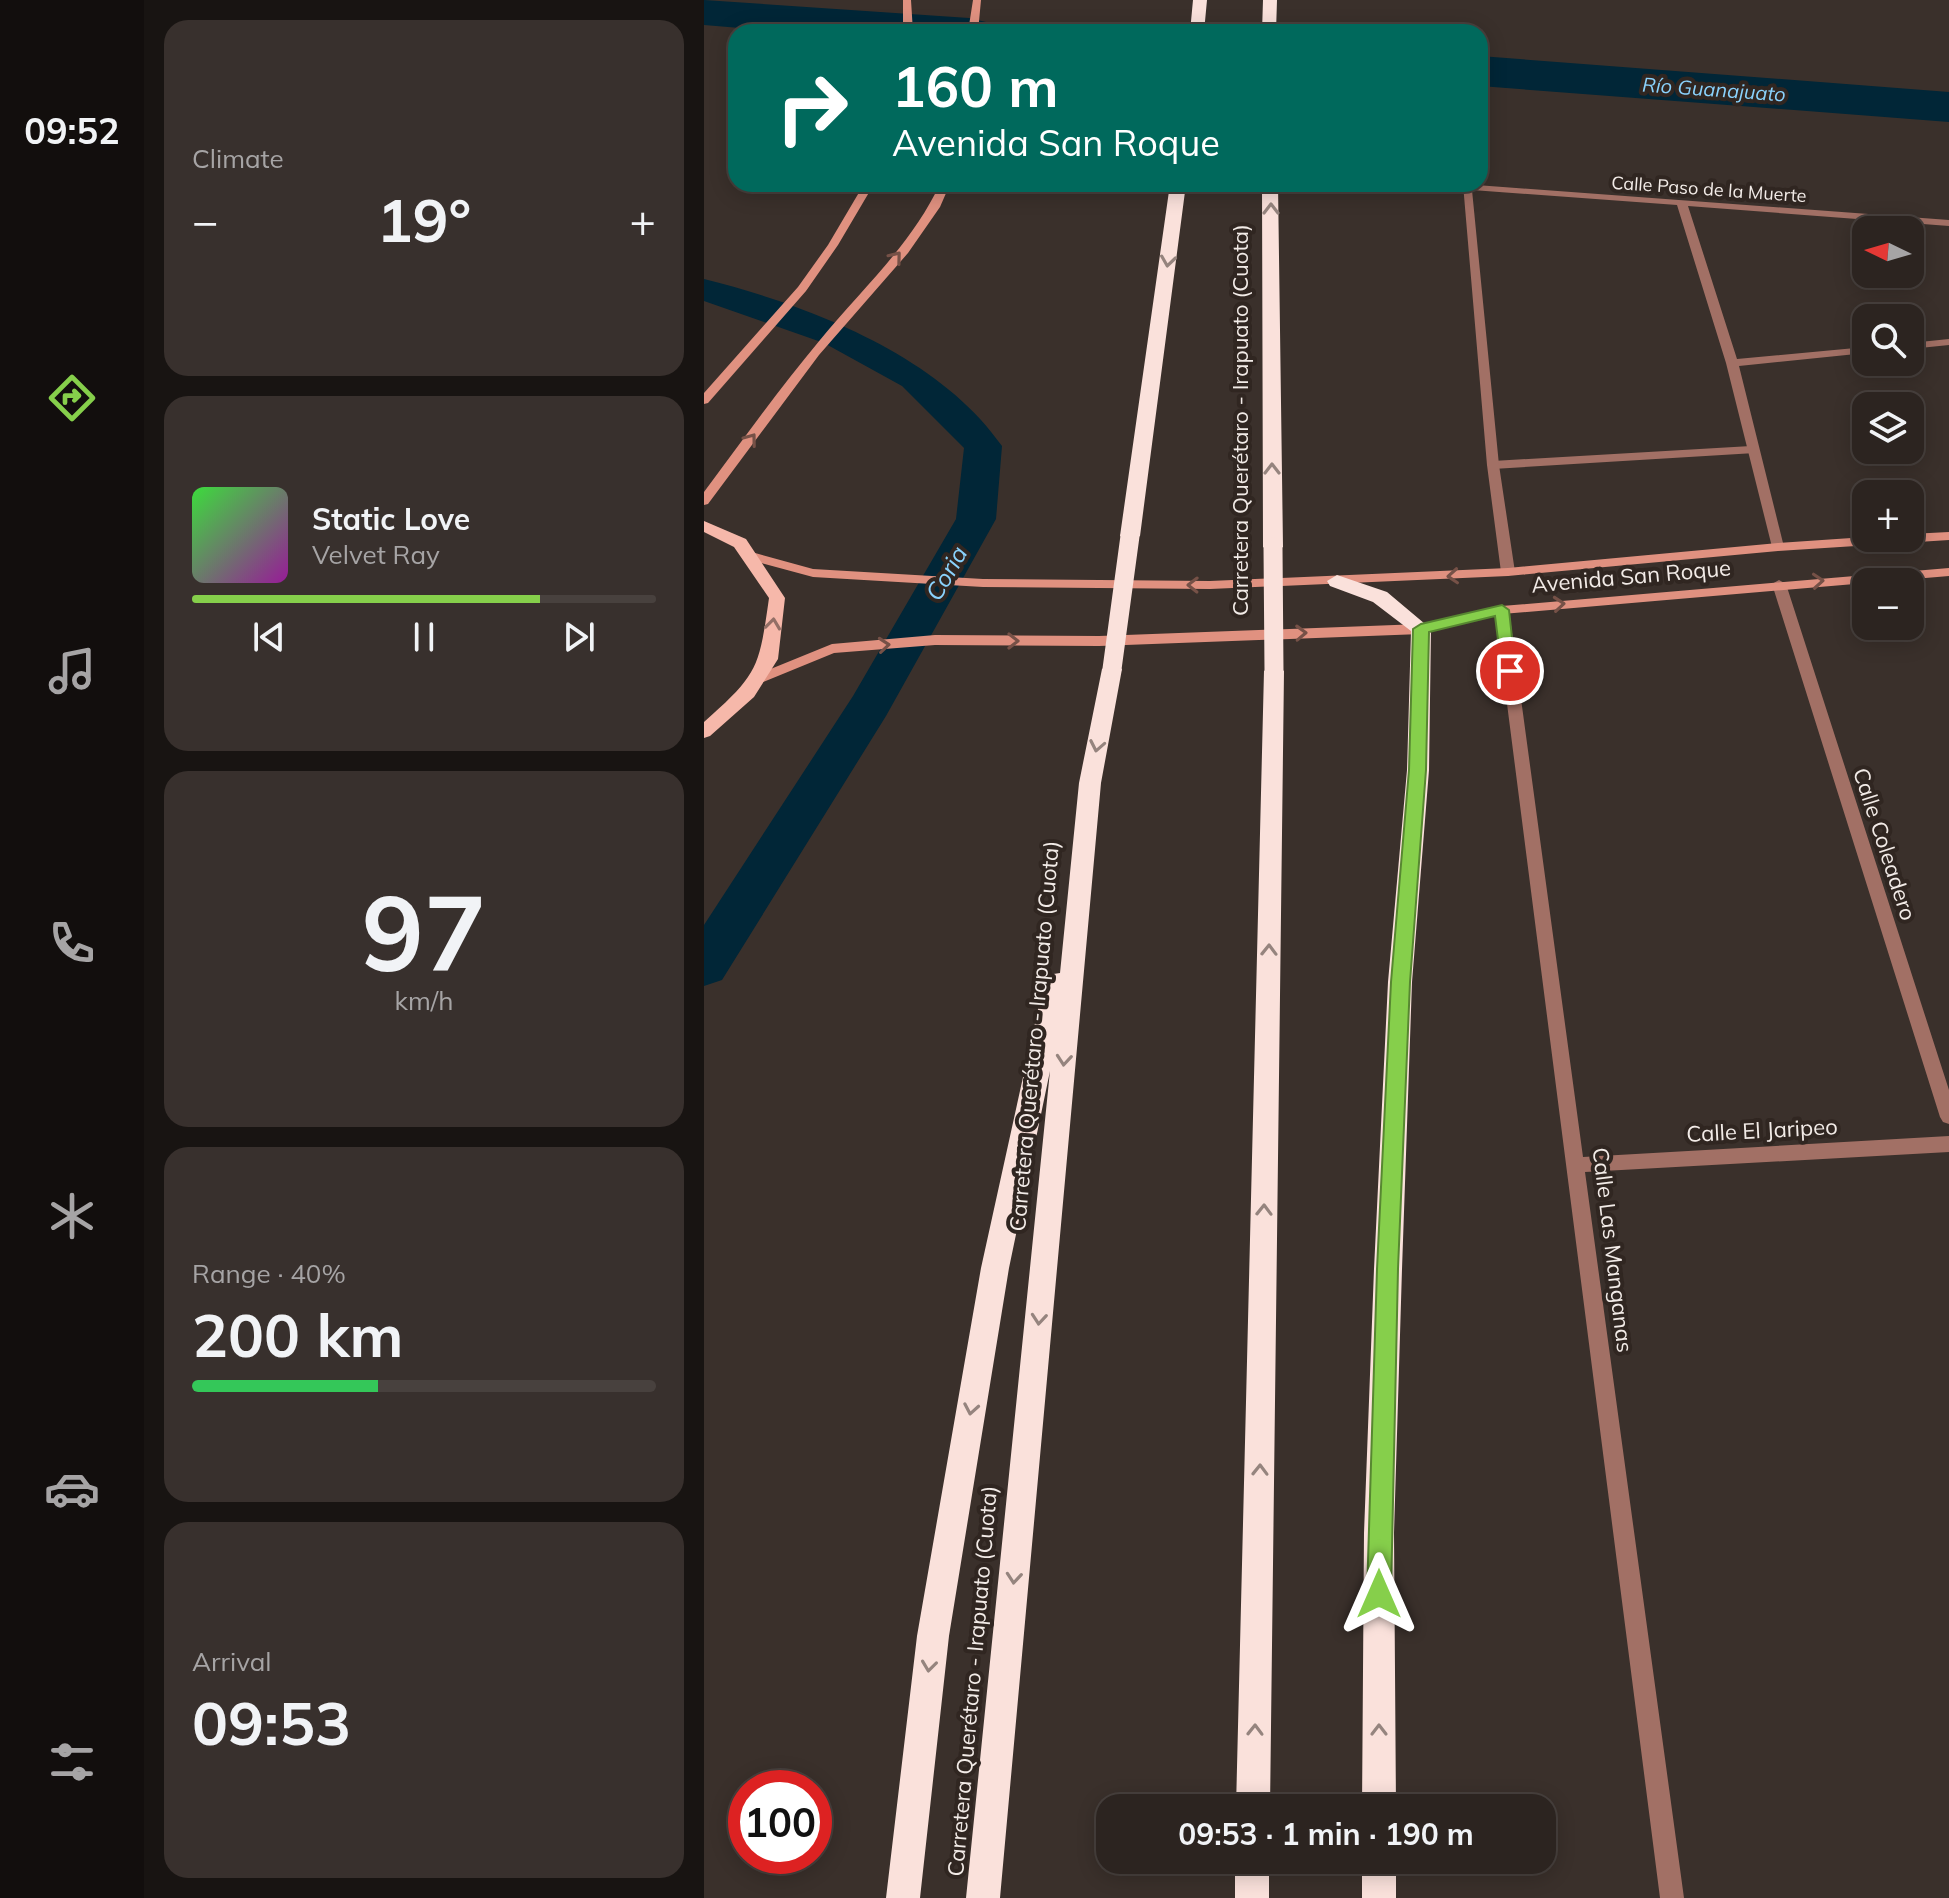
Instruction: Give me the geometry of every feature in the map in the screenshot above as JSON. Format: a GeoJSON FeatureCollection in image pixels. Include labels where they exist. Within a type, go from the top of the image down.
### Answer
{"type":"FeatureCollection","features":[{"type":"Feature","properties":{"kind":"highway"},"geometry":{"type":"LineString","coordinates":[[1198,24],[1200,0]]}},
{"type":"Feature","properties":{"kind":"highway"},"geometry":{"type":"LineString","coordinates":[[1269,24],[1270,0]]}},
{"type":"Feature","properties":{"kind":"highway","name":"Carretera Querétaro - Irapuato (Cuota)"},"geometry":{"type":"LineString","coordinates":[[983,1898],[1090,783],[1112,669],[1177,192]]}},
{"type":"Feature","properties":{"kind":"highway","name":"Carretera Querétaro - Irapuato (Cuota)"},"geometry":{"type":"LineString","coordinates":[[1253,1794],[1274,671],[1270,192]]}},
{"type":"Feature","properties":{"kind":"highway"},"geometry":{"type":"LineString","coordinates":[[1337,581],[1380,597],[1421,629],[1418,770],[1400,982],[1388,1269],[1379,1533],[1379,1794]]}},
{"type":"Feature","properties":{"kind":"highway"},"geometry":{"type":"LineString","coordinates":[[903,1898],[933,1636],[995,1268],[1050,1020],[1090,783]]}},
{"type":"Feature","properties":{"kind":"highway"},"geometry":{"type":"LineString","coordinates":[[1252,1874],[1252,1898]]}},
{"type":"Feature","properties":{"kind":"highway"},"geometry":{"type":"LineString","coordinates":[[1379,1874],[1379,1898]]}},
{"type":"Feature","properties":{"kind":"main road"},"geometry":{"type":"LineString","coordinates":[[704,526],[740,543],[777,598],[769,659],[748,693],[704,732]]}},
{"type":"Feature","properties":{"kind":"street"},"geometry":{"type":"LineString","coordinates":[[907,0],[908,24]]}},
{"type":"Feature","properties":{"kind":"street"},"geometry":{"type":"LineString","coordinates":[[974,24],[976,2]]}},
{"type":"Feature","properties":{"kind":"street","name":"Calle Paso de la Muerte"},"geometry":{"type":"LineString","coordinates":[[1488,188],[1949,223]]}},
{"type":"Feature","properties":{"kind":"street"},"geometry":{"type":"LineString","coordinates":[[704,400],[791,305],[840,238],[865,192]]}},
{"type":"Feature","properties":{"kind":"street"},"geometry":{"type":"LineString","coordinates":[[704,501],[815,353],[900,253],[939,201],[942,192]]}},
{"type":"Feature","properties":{"kind":"street","name":"Calle Paso de la Muerte"},"geometry":{"type":"LineString","coordinates":[[1468,192],[1493,465]]}},
{"type":"Feature","properties":{"kind":"street"},"geometry":{"type":"LineString","coordinates":[[1681,202],[1732,363],[1751,450],[1778,547]]}},
{"type":"Feature","properties":{"kind":"street"},"geometry":{"type":"LineString","coordinates":[[1924,345],[1949,342]]}},
{"type":"Feature","properties":{"kind":"street"},"geometry":{"type":"LineString","coordinates":[[1732,363],[1852,351]]}},
{"type":"Feature","properties":{"kind":"street"},"geometry":{"type":"LineString","coordinates":[[1508,572],[1493,465],[1751,450]]}},
{"type":"Feature","properties":{"kind":"street","name":"Avenida San Roque"},"geometry":{"type":"LineString","coordinates":[[748,555],[813,573],[983,583],[1210,585],[1508,572],[1778,547],[1949,536]]}},
{"type":"Feature","properties":{"kind":"street","name":"Avenida San Roque"},"geometry":{"type":"LineString","coordinates":[[756,680],[797,660],[832,649],[935,640],[1129,640],[1421,629],[1502,610],[1779,584],[1949,574]]}},
{"type":"Feature","properties":{"kind":"street","name":"Calle Coleadero"},"geometry":{"type":"LineString","coordinates":[[1779,584],[1949,1117]]}},
{"type":"Feature","properties":{"kind":"street","name":"Calle Las Manganas"},"geometry":{"type":"LineString","coordinates":[[1502,610],[1578,1165],[1672,1898]]}},
{"type":"Feature","properties":{"kind":"street","name":"Calle El Jaripeo"},"geometry":{"type":"LineString","coordinates":[[1578,1165],[1949,1144]]}},
{"type":"Feature","properties":{"kind":"waterway","name":"Río Guanajuato"},"geometry":{"type":"LineString","coordinates":[[704,11],[868,24]]}},
{"type":"Feature","properties":{"kind":"waterway","name":"Río Guanajuato"},"geometry":{"type":"LineString","coordinates":[[1488,72],[1949,107]]}},
{"type":"Feature","properties":{"kind":"waterway","name":"Coria"},"geometry":{"type":"LineString","coordinates":[[704,289],[837,335],[915,378],[983,446],[976,519],[870,705],[704,966]]}},
{"type":"Feature","properties":{"kind":"route"},"geometry":{"type":"LineString","coordinates":[[1379,1594],[1400,982],[1418,770],[1421,629],[1502,610],[1510,671]]}}]}
